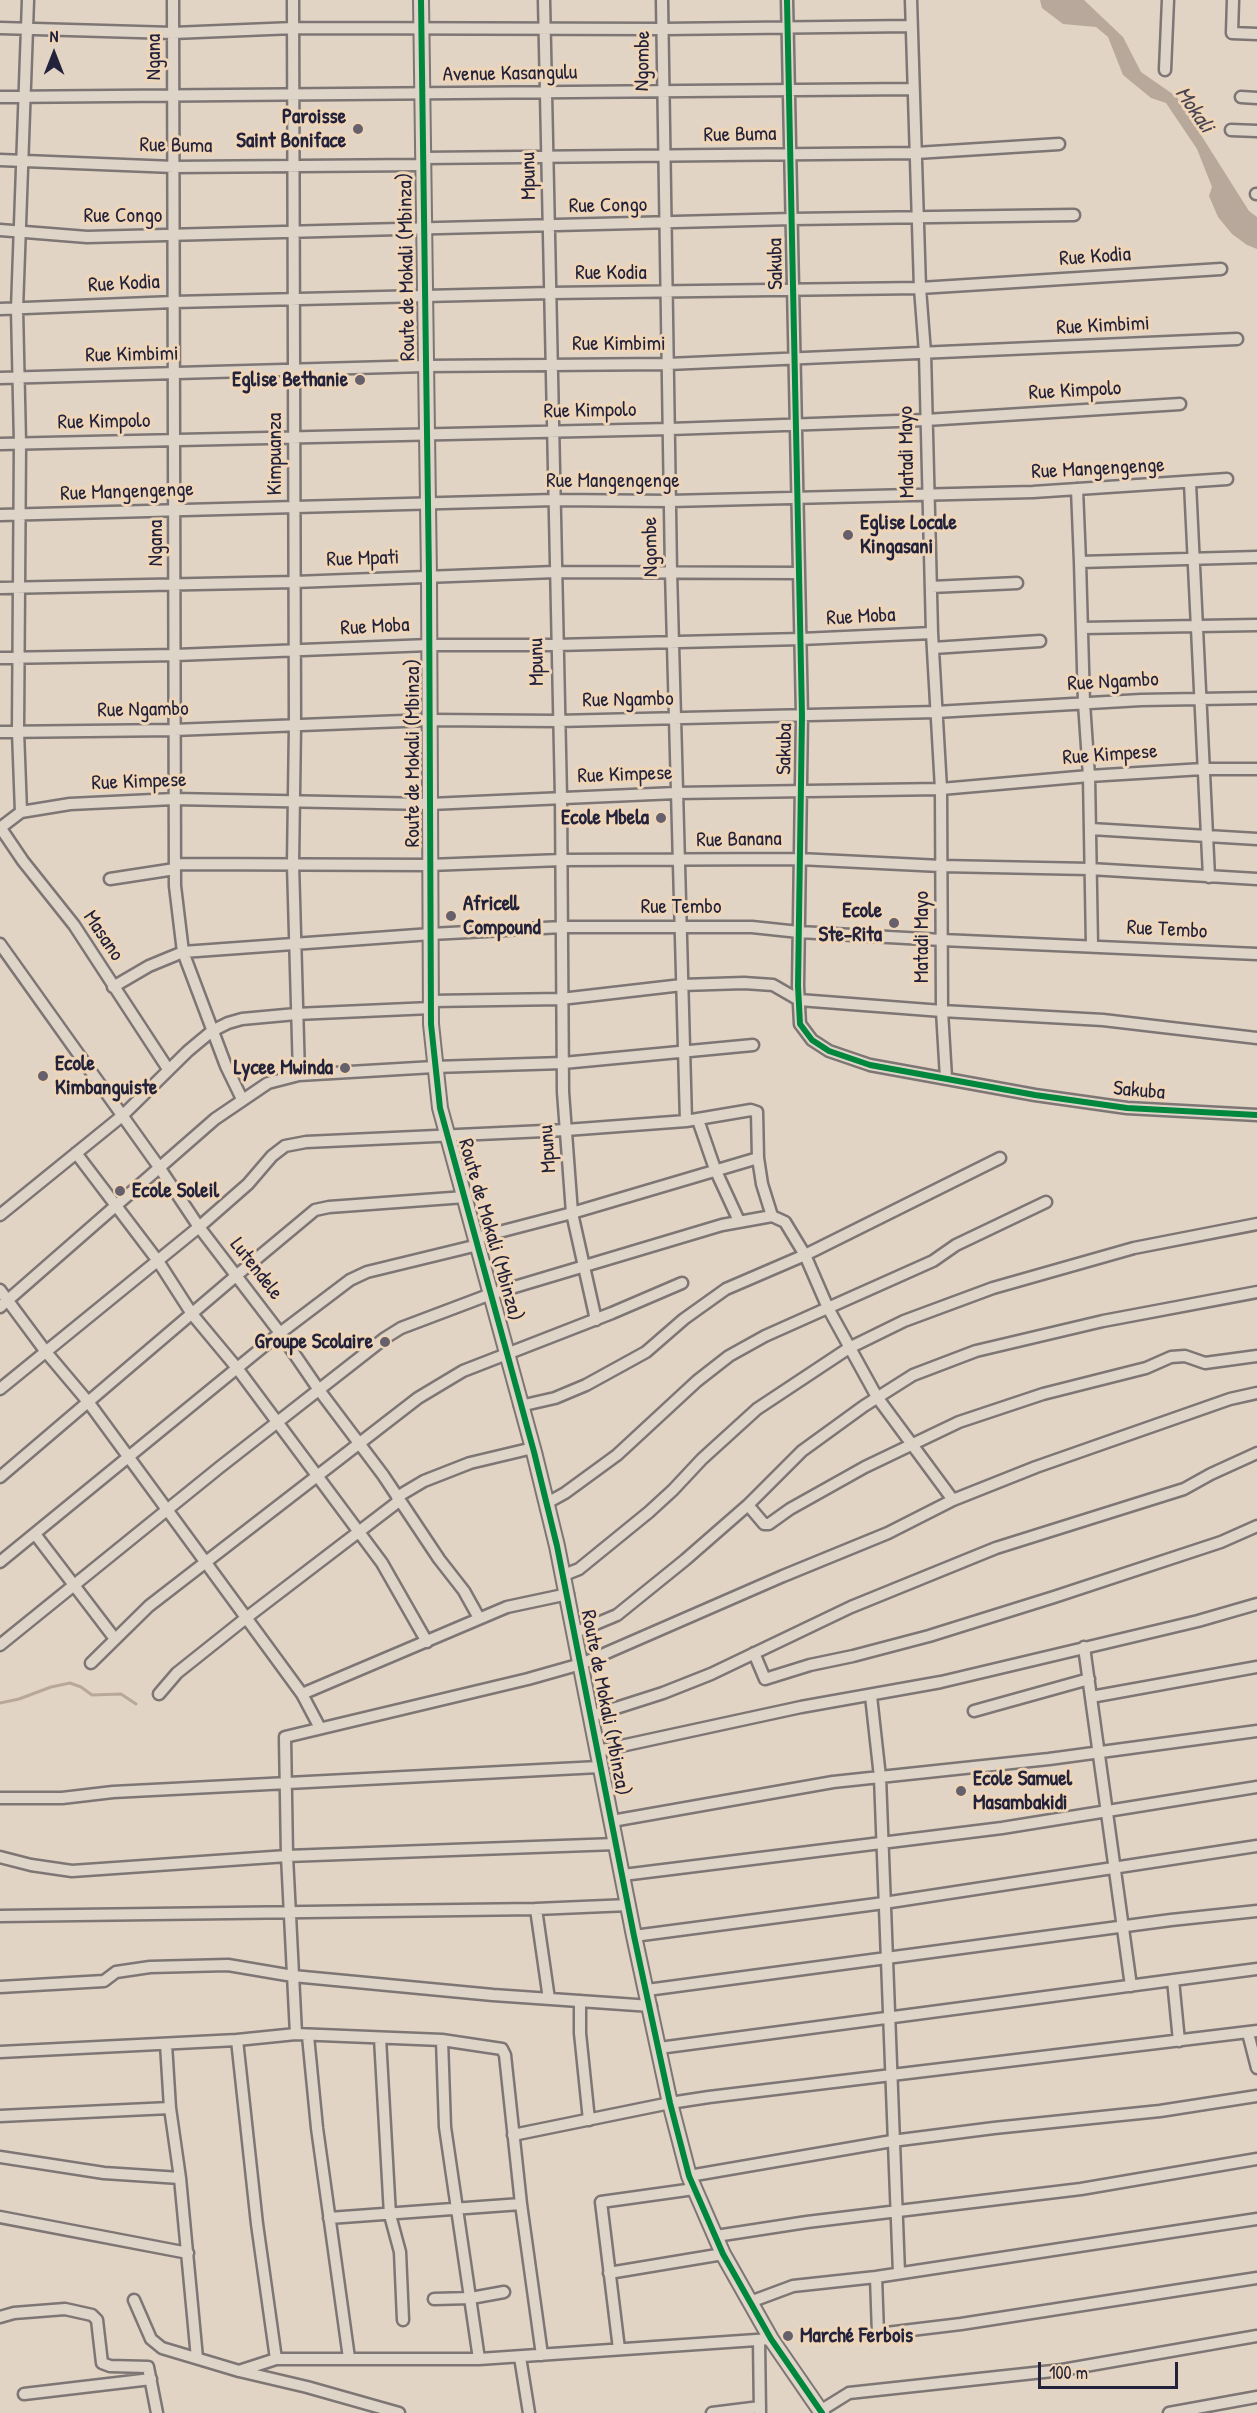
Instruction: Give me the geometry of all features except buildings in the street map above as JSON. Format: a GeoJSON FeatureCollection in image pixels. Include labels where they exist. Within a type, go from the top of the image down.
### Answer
{"type":"FeatureCollection","features":[{"type":"Feature","properties":{"kind":"street"},"geometry":{"type":"LineString","coordinates":[[21,812],[18,731],[20,443],[17,309],[28,0]]}},
{"type":"Feature","properties":{"kind":"street","name":"Ngana"},"geometry":{"type":"LineString","coordinates":[[173,0],[175,867],[183,952],[212,1030],[242,1099]]}},
{"type":"Feature","properties":{"kind":"street","name":"Kimpuanza"},"geometry":{"type":"LineString","coordinates":[[293,0],[295,507],[293,944],[299,1075]]}},
{"type":"Feature","properties":{"kind":"street","name":"Route de Mokali (Mbinza)"},"geometry":{"type":"LineString","coordinates":[[421,0],[429,576],[429,865],[434,1067],[446,1135],[533,1448],[564,1575],[598,1751],[599,1767],[634,1936],[651,2006],[670,2103],[692,2182],[723,2254],[750,2302],[765,2339],[821,2412]]}},
{"type":"Feature","properties":{"kind":"street","name":"Mpunu"},"geometry":{"type":"LineString","coordinates":[[544,0],[561,797],[563,1063],[572,1213],[582,1268],[596,1320]]}},
{"type":"Feature","properties":{"kind":"street","name":"Ngombe"},"geometry":{"type":"LineString","coordinates":[[662,0],[671,571],[684,1053],[692,1120],[739,1221]]}},
{"type":"Feature","properties":{"kind":"street","name":"Sakuba"},"geometry":{"type":"LineString","coordinates":[[788,0],[802,715],[799,859],[800,1024],[812,1040],[829,1051],[870,1065],[1035,1095],[1127,1107],[1257,1115]]}},
{"type":"Feature","properties":{"kind":"street","name":"Matadi Mayo"},"geometry":{"type":"LineString","coordinates":[[911,0],[925,353],[932,633],[941,789],[942,1011],[946,1078]]}},
{"type":"Feature","properties":{"kind":"street"},"geometry":{"type":"LineString","coordinates":[[1165,70],[1168,0]]}},
{"type":"Feature","properties":{"kind":"street"},"geometry":{"type":"LineString","coordinates":[[1233,0],[1231,31],[1235,34],[1257,34]]}},
{"type":"Feature","properties":{"kind":"street"},"geometry":{"type":"LineString","coordinates":[[0,28],[173,33],[294,28],[664,29],[911,26]]}},
{"type":"Feature","properties":{"kind":"street","name":"Avenue Kasangulu"},"geometry":{"type":"LineString","coordinates":[[0,96],[25,98],[913,89]]}},
{"type":"Feature","properties":{"kind":"street"},"geometry":{"type":"LineString","coordinates":[[1241,97],[1257,98]]}},
{"type":"Feature","properties":{"kind":"street"},"geometry":{"type":"LineString","coordinates":[[1232,130],[1257,131]]}},
{"type":"Feature","properties":{"kind":"street","name":"Rue Buma"},"geometry":{"type":"LineString","coordinates":[[0,160],[174,166],[294,165],[548,156],[916,153],[1059,144]]}},
{"type":"Feature","properties":{"kind":"street","name":"Rue Congo"},"geometry":{"type":"LineString","coordinates":[[0,230],[87,237],[792,219],[1074,215]]}},
{"type":"Feature","properties":{"kind":"street","name":"Rue Kodia"},"geometry":{"type":"LineString","coordinates":[[0,309],[174,302],[550,293],[921,288],[1221,269]]}},
{"type":"Feature","properties":{"kind":"street","name":"Rue Kimbimi"},"geometry":{"type":"LineString","coordinates":[[0,378],[425,366],[668,364],[1237,339]]}},
{"type":"Feature","properties":{"kind":"street","name":"Rue Kimpolo"},"geometry":{"type":"LineString","coordinates":[[0,444],[670,429],[926,420],[1180,405]]}},
{"type":"Feature","properties":{"kind":"street","name":"Rue Mangengenge"},"geometry":{"type":"LineString","coordinates":[[0,515],[554,500],[670,501],[928,495],[1190,483],[1227,479]]}},
{"type":"Feature","properties":{"kind":"street"},"geometry":{"type":"LineString","coordinates":[[1190,483],[1209,877]]}},
{"type":"Feature","properties":{"kind":"street"},"geometry":{"type":"LineString","coordinates":[[1077,489],[1084,703],[1089,776],[1092,946]]}},
{"type":"Feature","properties":{"kind":"street"},"geometry":{"type":"LineString","coordinates":[[1080,562],[1257,557]]}},
{"type":"Feature","properties":{"kind":"street","name":"Rue Mpati"},"geometry":{"type":"LineString","coordinates":[[0,588],[295,582],[555,572],[799,573]]}},
{"type":"Feature","properties":{"kind":"street"},"geometry":{"type":"LineString","coordinates":[[931,587],[1017,583]]}},
{"type":"Feature","properties":{"kind":"street"},"geometry":{"type":"LineString","coordinates":[[1082,628],[1257,625]]}},
{"type":"Feature","properties":{"kind":"street","name":"Rue Moba"},"geometry":{"type":"LineString","coordinates":[[0,658],[176,655],[429,645],[556,645],[801,639],[932,633]]}},
{"type":"Feature","properties":{"kind":"street"},"geometry":{"type":"LineString","coordinates":[[933,648],[1040,641]]}},
{"type":"Feature","properties":{"kind":"street","name":"Rue Ngambo"},"geometry":{"type":"LineString","coordinates":[[0,732],[174,730],[429,720],[558,721],[936,712],[1084,703],[1257,698]]}},
{"type":"Feature","properties":{"kind":"street","name":"Rue Kimpese"},"geometry":{"type":"LineString","coordinates":[[0,827],[21,812],[70,804],[174,799],[430,804],[676,793],[801,793],[941,789],[1089,776],[1203,769],[1257,769]]}},
{"type":"Feature","properties":{"kind":"street","name":"Masano"},"geometry":{"type":"LineString","coordinates":[[0,827],[23,861],[74,925],[168,1069]]}},
{"type":"Feature","properties":{"kind":"street"},"geometry":{"type":"LineString","coordinates":[[1090,829],[1257,839]]}},
{"type":"Feature","properties":{"kind":"street","name":"Rue Banana"},"geometry":{"type":"LineString","coordinates":[[110,879],[175,867],[293,864],[429,865],[562,860],[799,859],[941,866],[1090,869],[1257,879]]}},
{"type":"Feature","properties":{"kind":"street","name":"Rue Tembo"},"geometry":{"type":"LineString","coordinates":[[113,987],[149,966],[183,952],[562,927],[752,927],[942,940],[1257,954]]}},
{"type":"Feature","properties":{"kind":"street","name":"Lutendele"},"geometry":{"type":"LineString","coordinates":[[0,944],[199,1227],[280,1333],[318,1390],[383,1476],[464,1591],[479,1618]]}},
{"type":"Feature","properties":{"kind":"street"},"geometry":{"type":"LineString","coordinates":[[0,1215],[122,1116],[168,1069],[212,1030],[242,1019],[431,1005],[561,999],[682,985],[744,983],[773,985],[799,1000],[1103,1020],[1257,1038]]}},
{"type":"Feature","properties":{"kind":"street"},"geometry":{"type":"LineString","coordinates":[[4,1304],[214,1119],[268,1083],[299,1075],[434,1067],[563,1063],[753,1045]]}},
{"type":"Feature","properties":{"kind":"street"},"geometry":{"type":"LineString","coordinates":[[0,1389],[199,1227],[248,1184],[272,1156],[285,1146],[306,1142],[566,1130],[692,1120],[755,1111],[757,1112],[758,1158],[762,1184],[772,1216]]}},
{"type":"Feature","properties":{"kind":"street"},"geometry":{"type":"LineString","coordinates":[[76,1153],[158,1261],[192,1314],[237,1368],[382,1563],[427,1642]]}},
{"type":"Feature","properties":{"kind":"street"},"geometry":{"type":"LineString","coordinates":[[0,1562],[280,1333],[350,1280],[367,1272],[758,1158]]}},
{"type":"Feature","properties":{"kind":"street"},"geometry":{"type":"LineString","coordinates":[[520,1406],[555,1398],[586,1385],[646,1352],[684,1319],[726,1289],[805,1255],[1000,1158]]}},
{"type":"Feature","properties":{"kind":"street"},"geometry":{"type":"LineString","coordinates":[[0,1477],[315,1210],[465,1197]]}},
{"type":"Feature","properties":{"kind":"street"},"geometry":{"type":"LineString","coordinates":[[547,1503],[565,1493],[617,1455],[729,1356],[765,1336],[933,1261],[956,1245],[1046,1202]]}},
{"type":"Feature","properties":{"kind":"street"},"geometry":{"type":"LineString","coordinates":[[0,1645],[318,1390],[401,1328],[491,1294],[739,1221],[772,1216],[785,1222],[805,1255],[828,1308],[877,1397],[914,1444],[953,1500]]}},
{"type":"Feature","properties":{"kind":"street"},"geometry":{"type":"LineString","coordinates":[[564,1575],[579,1569],[649,1512],[757,1409],[849,1348],[904,1322],[993,1288],[1134,1248],[1257,1224]]}},
{"type":"Feature","properties":{"kind":"street"},"geometry":{"type":"LineString","coordinates":[[91,1663],[148,1606],[418,1398],[463,1371],[596,1320],[682,1282]]}},
{"type":"Feature","properties":{"kind":"street"},"geometry":{"type":"LineString","coordinates":[[0,1290],[4,1304],[89,1403],[206,1561],[302,1694],[320,1728]]}},
{"type":"Feature","properties":{"kind":"street"},"geometry":{"type":"LineString","coordinates":[[574,1633],[617,1615],[748,1505],[802,1451],[877,1397],[914,1375],[976,1351],[1103,1322],[1257,1292]]}},
{"type":"Feature","properties":{"kind":"street"},"geometry":{"type":"LineString","coordinates":[[748,1505],[764,1524],[769,1524],[790,1509],[865,1467],[959,1422],[1043,1394],[1146,1368],[1171,1357],[1185,1356],[1205,1363],[1257,1356]]}},
{"type":"Feature","properties":{"kind":"street"},"geometry":{"type":"LineString","coordinates":[[296,2034],[286,1856],[285,1738],[287,1735],[528,1679],[581,1664],[763,1584],[888,1533],[953,1500],[1079,1450],[1230,1399],[1257,1393]]}},
{"type":"Feature","properties":{"kind":"street"},"geometry":{"type":"LineString","coordinates":[[159,1694],[177,1673],[424,1481],[470,1463],[533,1448]]}},
{"type":"Feature","properties":{"kind":"street"},"geometry":{"type":"LineString","coordinates":[[591,1716],[663,1693],[851,1607],[996,1548],[1184,1489],[1257,1453]]}},
{"type":"Feature","properties":{"kind":"street"},"geometry":{"type":"LineString","coordinates":[[754,1653],[765,1679],[810,1665],[929,1636],[1221,1542],[1257,1526]]}},
{"type":"Feature","properties":{"kind":"street"},"geometry":{"type":"LineString","coordinates":[[35,1534],[115,1639]]}},
{"type":"Feature","properties":{"kind":"street"},"geometry":{"type":"LineString","coordinates":[[302,1694],[507,1607],[568,1594]]}},
{"type":"Feature","properties":{"kind":"street"},"geometry":{"type":"LineString","coordinates":[[598,1751],[801,1707],[941,1682],[1198,1621],[1257,1604]]}},
{"type":"Feature","properties":{"kind":"street"},"geometry":{"type":"LineString","coordinates":[[1084,1647],[1131,1986]]}},
{"type":"Feature","properties":{"kind":"street"},"geometry":{"type":"LineString","coordinates":[[1091,1697],[1257,1667]]}},
{"type":"Feature","properties":{"kind":"street"},"geometry":{"type":"LineString","coordinates":[[974,1711],[1089,1679]]}},
{"type":"Feature","properties":{"kind":"street"},"geometry":{"type":"LineString","coordinates":[[871,1696],[880,1777],[892,2141],[899,2273]]}},
{"type":"Feature","properties":{"kind":"street"},"geometry":{"type":"LineString","coordinates":[[612,1821],[736,1798],[880,1777],[1049,1759],[1257,1731]]}},
{"type":"Feature","properties":{"kind":"street"},"geometry":{"type":"LineString","coordinates":[[0,1798],[62,1798],[113,1791],[599,1767]]}},
{"type":"Feature","properties":{"kind":"street"},"geometry":{"type":"LineString","coordinates":[[623,1875],[1106,1813],[1257,1787]]}},
{"type":"Feature","properties":{"kind":"street"},"geometry":{"type":"LineString","coordinates":[[0,1857],[31,1865],[72,1871],[286,1856],[616,1844]]}},
{"type":"Feature","properties":{"kind":"street"},"geometry":{"type":"LineString","coordinates":[[634,1936],[884,1903],[1257,1846]]}},
{"type":"Feature","properties":{"kind":"street"},"geometry":{"type":"LineString","coordinates":[[0,1916],[536,1909],[629,1905]]}},
{"type":"Feature","properties":{"kind":"street"},"geometry":{"type":"LineString","coordinates":[[536,1909],[549,1999]]}},
{"type":"Feature","properties":{"kind":"street"},"geometry":{"type":"LineString","coordinates":[[647,1990],[1257,1911]]}},
{"type":"Feature","properties":{"kind":"street"},"geometry":{"type":"LineString","coordinates":[[0,1987],[104,1981],[119,1971],[192,1965],[228,1965],[293,1976],[651,2006]]}},
{"type":"Feature","properties":{"kind":"street"},"geometry":{"type":"LineString","coordinates":[[659,2048],[1257,1969]]}},
{"type":"Feature","properties":{"kind":"street"},"geometry":{"type":"LineString","coordinates":[[1173,1980],[1179,2041]]}},
{"type":"Feature","properties":{"kind":"street"},"geometry":{"type":"LineString","coordinates":[[580,2001],[580,2033],[589,2120]]}},
{"type":"Feature","properties":{"kind":"street"},"geometry":{"type":"LineString","coordinates":[[513,2135],[670,2103],[890,2074],[1252,2032],[1257,2068]]}},
{"type":"Feature","properties":{"kind":"street"},"geometry":{"type":"LineString","coordinates":[[0,2052],[237,2040],[296,2034],[442,2040],[498,2047],[504,2051],[521,2204],[542,2355]]}},
{"type":"Feature","properties":{"kind":"street"},"geometry":{"type":"LineString","coordinates":[[308,2036],[317,2128],[349,2358]]}},
{"type":"Feature","properties":{"kind":"street"},"geometry":{"type":"LineString","coordinates":[[380,2038],[390,2215],[400,2252],[403,2320]]}},
{"type":"Feature","properties":{"kind":"street"},"geometry":{"type":"LineString","coordinates":[[237,2040],[257,2224],[276,2359]]}},
{"type":"Feature","properties":{"kind":"street"},"geometry":{"type":"LineString","coordinates":[[442,2040],[445,2127],[479,2359]]}},
{"type":"Feature","properties":{"kind":"street"},"geometry":{"type":"LineString","coordinates":[[166,2044],[170,2108],[180,2178],[197,2358]]}},
{"type":"Feature","properties":{"kind":"street"},"geometry":{"type":"LineString","coordinates":[[619,2349],[601,2202],[892,2141],[1160,2111],[1257,2096]]}},
{"type":"Feature","properties":{"kind":"street"},"geometry":{"type":"LineString","coordinates":[[0,2116],[170,2108]]}},
{"type":"Feature","properties":{"kind":"street"},"geometry":{"type":"LineString","coordinates":[[0,2157],[104,2173],[180,2178]]}},
{"type":"Feature","properties":{"kind":"street"},"geometry":{"type":"LineString","coordinates":[[716,2236],[807,2222],[1081,2189],[1257,2159]]}},
{"type":"Feature","properties":{"kind":"street"},"geometry":{"type":"LineString","coordinates":[[329,2218],[521,2204]]}},
{"type":"Feature","properties":{"kind":"street"},"geometry":{"type":"LineString","coordinates":[[0,2217],[188,2253]]}},
{"type":"Feature","properties":{"kind":"street"},"geometry":{"type":"LineString","coordinates":[[750,2302],[793,2286],[876,2277],[1257,2219]]}},
{"type":"Feature","properties":{"kind":"street"},"geometry":{"type":"LineString","coordinates":[[609,2273],[723,2254]]}},
{"type":"Feature","properties":{"kind":"street"},"geometry":{"type":"LineString","coordinates":[[876,2277],[878,2334],[1088,2305],[1257,2278]]}},
{"type":"Feature","properties":{"kind":"street"},"geometry":{"type":"LineString","coordinates":[[434,2299],[471,2298],[504,2292]]}},
{"type":"Feature","properties":{"kind":"street"},"geometry":{"type":"LineString","coordinates":[[134,2300],[156,2344],[162,2348],[239,2371],[399,2413]]}},
{"type":"Feature","properties":{"kind":"street"},"geometry":{"type":"LineString","coordinates":[[0,2318],[14,2313],[65,2308],[92,2315],[97,2320],[102,2363],[110,2366],[147,2366],[157,2413]]}},
{"type":"Feature","properties":{"kind":"street"},"geometry":{"type":"LineString","coordinates":[[821,2412],[849,2393],[1062,2370],[1257,2336]]}},
{"type":"Feature","properties":{"kind":"street"},"geometry":{"type":"LineString","coordinates":[[239,2371],[276,2359],[479,2359],[765,2339],[760,2410],[712,2413]]}},
{"type":"Feature","properties":{"kind":"street"},"geometry":{"type":"LineString","coordinates":[[520,2357],[529,2413]]}},
{"type":"Feature","properties":{"kind":"street"},"geometry":{"type":"LineString","coordinates":[[24,2394],[151,2379]]}},
{"type":"Feature","properties":{"kind":"street"},"geometry":{"type":"LineString","coordinates":[[1169,2413],[1257,2397]]}},
{"type":"Feature","properties":{"kind":"shaded area"},"geometry":{"type":"Polygon","coordinates":[[[1040,0],[1084,0],[1123,37],[1141,72],[1177,97],[1249,211],[1257,217],[1257,249],[1232,234],[1218,217],[1209,196],[1212,187],[1197,149],[1166,103],[1151,98],[1123,75],[1108,37],[1096,27],[1063,24],[1042,8],[1040,0]]]}},
{"type":"Feature","properties":{"kind":"waterway"},"geometry":{"type":"LineString","coordinates":[[0,1703],[70,1683],[92,1695],[121,1694],[136,1704]]}},
{"type":"Feature","properties":{"kind":"cycle path"},"geometry":{"type":"LineString","coordinates":[[421,0],[429,576],[431,1024],[440,1108],[534,1452],[557,1546],[634,1936],[670,2103],[689,2176],[723,2254],[771,2339],[822,2413]]}},
{"type":"Feature","properties":{"kind":"cycle path"},"geometry":{"type":"LineString","coordinates":[[787,0],[802,715],[798,986],[800,1024],[812,1040],[829,1051],[870,1065],[1035,1095],[1127,1108],[1257,1115]]}},
{"type":"Feature","properties":{"kind":"place","name":"Paroisse Saint Boniface"},"geometry":{"type":"Point","coordinates":[358,129]}},
{"type":"Feature","properties":{"kind":"place","name":"Eglise Bethanie"},"geometry":{"type":"Point","coordinates":[360,380]}},
{"type":"Feature","properties":{"kind":"place","name":"Eglise Locale Kingasani"},"geometry":{"type":"Point","coordinates":[848,535]}},
{"type":"Feature","properties":{"kind":"place","name":"Ecole Mbela"},"geometry":{"type":"Point","coordinates":[661,818]}},
{"type":"Feature","properties":{"kind":"place","name":"Africell Compound"},"geometry":{"type":"Point","coordinates":[451,916]}},
{"type":"Feature","properties":{"kind":"place","name":"Ecole Ste-Rita"},"geometry":{"type":"Point","coordinates":[894,923]}},
{"type":"Feature","properties":{"kind":"place","name":"Lycee Mwinda"},"geometry":{"type":"Point","coordinates":[345,1068]}},
{"type":"Feature","properties":{"kind":"place","name":"Ecole Kimbanguiste"},"geometry":{"type":"Point","coordinates":[43,1076]}},
{"type":"Feature","properties":{"kind":"place","name":"Ecole Soleil"},"geometry":{"type":"Point","coordinates":[120,1191]}},
{"type":"Feature","properties":{"kind":"place","name":"Groupe Scolaire"},"geometry":{"type":"Point","coordinates":[385,1342]}},
{"type":"Feature","properties":{"kind":"place","name":"Ecole Samuel Masambakidi"},"geometry":{"type":"Point","coordinates":[961,1791]}},
{"type":"Feature","properties":{"kind":"place","name":"Marché Ferbois"},"geometry":{"type":"Point","coordinates":[788,2336]}},
{"type":"Feature","properties":{"kind":"water label","name":"Mokali"},"geometry":{"type":"Point","coordinates":[1194,110]}}]}
